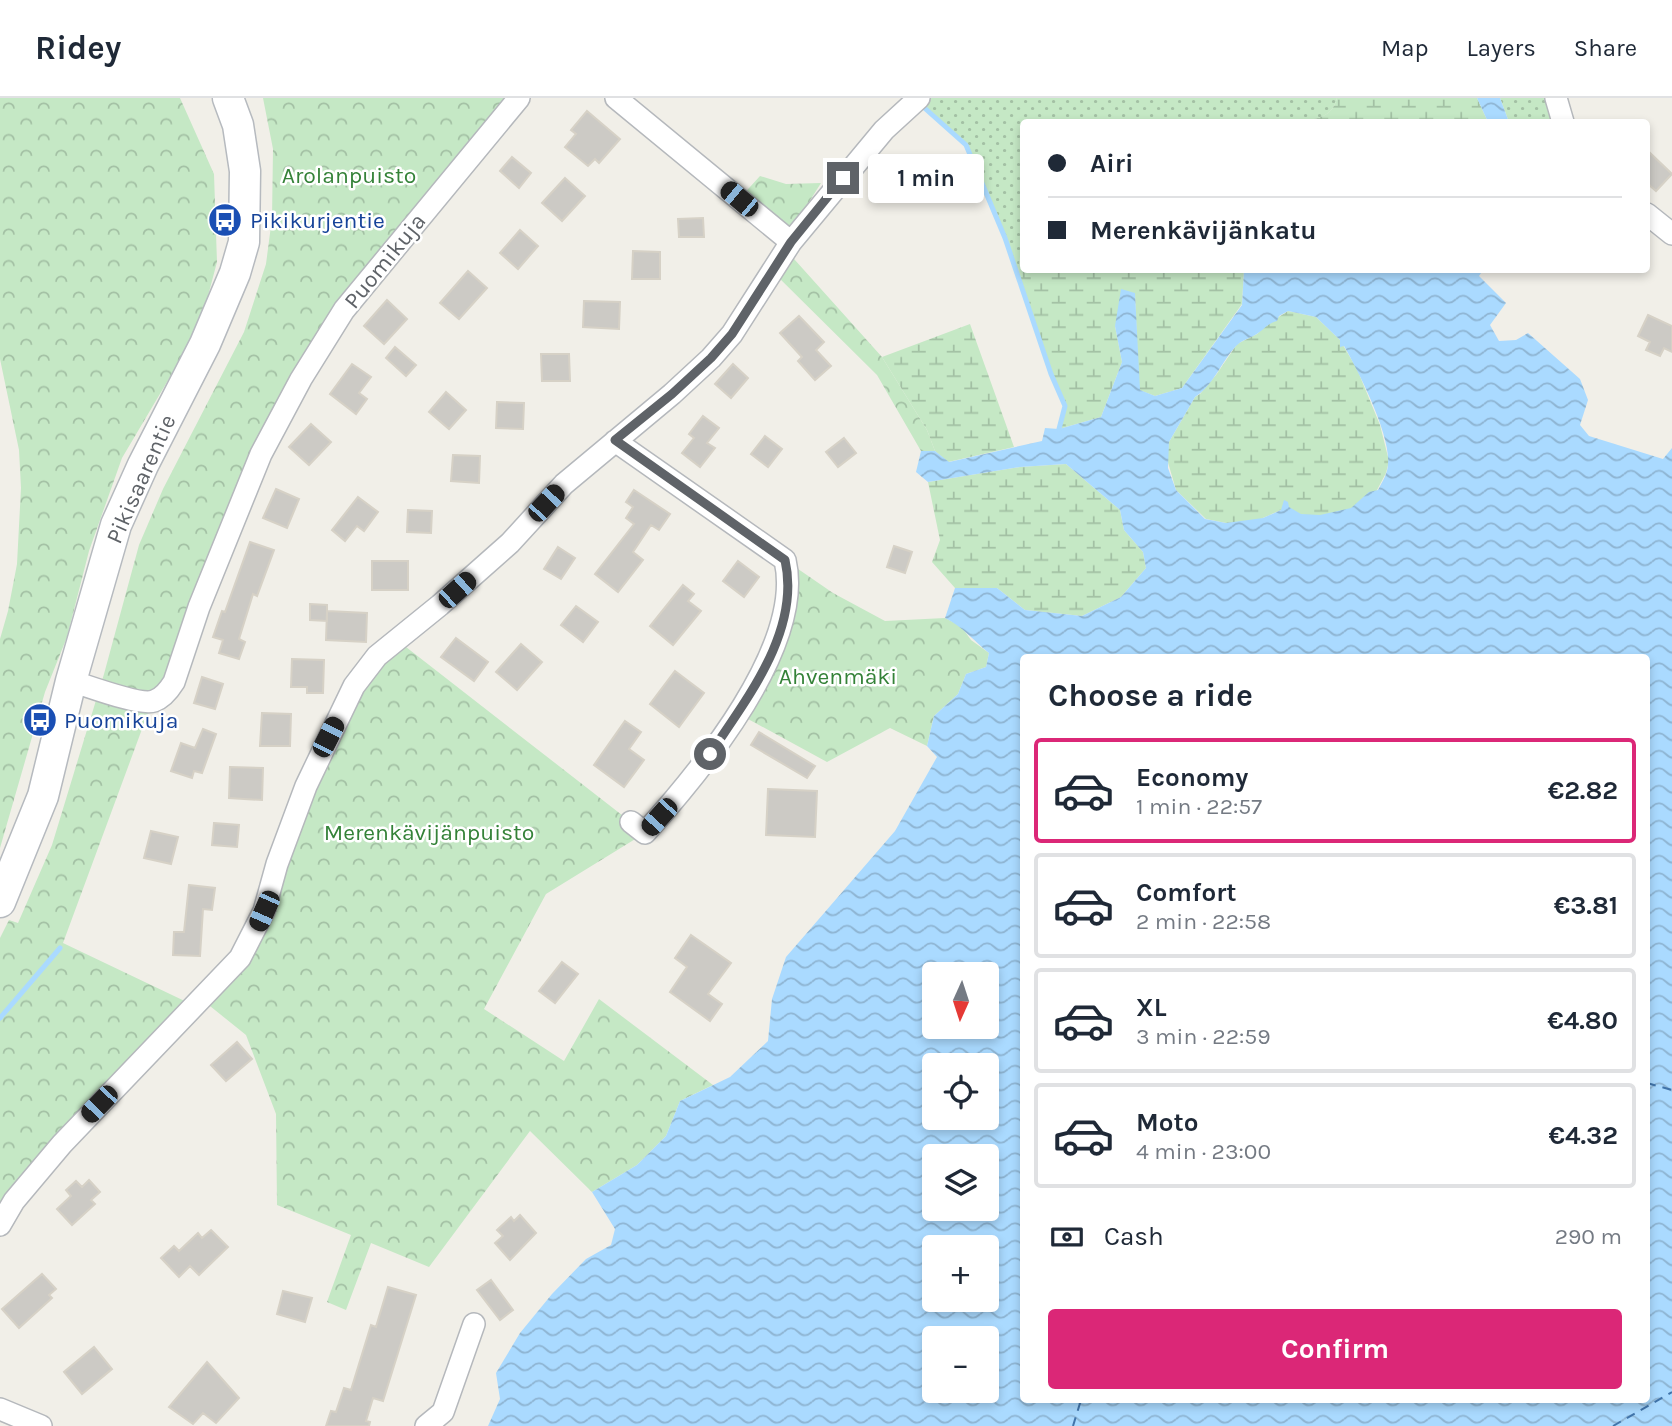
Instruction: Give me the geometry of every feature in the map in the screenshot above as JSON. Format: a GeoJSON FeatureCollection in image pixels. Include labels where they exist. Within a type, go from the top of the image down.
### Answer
{"type":"FeatureCollection","features":[{"type":"Feature","properties":{"kind":"street","name":"Pikisaarentie"},"geometry":{"type":"LineString","coordinates":[[0,902],[43,796],[71,681],[116,525],[143,465],[215,323],[244,242],[245,171],[238,125],[228,98]]}},
{"type":"Feature","properties":{"kind":"street","name":"Puomikuja"},"geometry":{"type":"LineString","coordinates":[[71,681],[146,702],[159,699],[167,692],[174,682],[199,607],[261,454],[301,379],[344,310],[519,98]]}},
{"type":"Feature","properties":{"kind":"street"},"geometry":{"type":"LineString","coordinates":[[616,98],[791,242]]}},
{"type":"Feature","properties":{"kind":"street"},"geometry":{"type":"LineString","coordinates":[[0,1226],[15,1201],[62,1144],[240,958],[264,911],[277,864],[306,786],[354,686],[377,656],[510,543],[565,484],[711,358],[732,334],[791,242],[884,130],[919,98]]}},
{"type":"Feature","properties":{"kind":"street"},"geometry":{"type":"LineString","coordinates":[[1556,98],[1562,119]]}},
{"type":"Feature","properties":{"kind":"street"},"geometry":{"type":"LineString","coordinates":[[1650,216],[1672,234]]}},
{"type":"Feature","properties":{"kind":"street"},"geometry":{"type":"LineString","coordinates":[[615,440],[785,560],[789,581],[783,624],[746,700],[688,786],[638,828]]}},
{"type":"Feature","properties":{"kind":"street"},"geometry":{"type":"LineString","coordinates":[[426,1426],[443,1412],[474,1324]]}},
{"type":"Feature","properties":{"kind":"street"},"geometry":{"type":"LineString","coordinates":[[0,1409],[41,1426]]}},
{"type":"Feature","properties":{"kind":"green space"},"geometry":{"type":"Polygon","coordinates":[[[0,98],[180,98],[214,174],[217,262],[204,311],[180,360],[122,458],[89,551],[67,637],[45,692],[0,848],[0,639],[17,564],[21,488],[19,450],[0,359],[0,98]]]}},
{"type":"Feature","properties":{"kind":"green space","name":"Arolanpuisto"},"geometry":{"type":"Polygon","coordinates":[[[263,98],[515,98],[338,309],[176,662],[152,702],[63,943],[193,1005],[0,1225],[0,938],[9,920],[18,923],[52,845],[104,674],[139,545],[163,489],[244,332],[266,264],[272,218],[273,149],[263,98]]]}},
{"type":"Feature","properties":{"kind":"green space"},"geometry":{"type":"Polygon","coordinates":[[[919,98],[1337,98],[1331,111],[1313,119],[1020,119],[1018,277],[1005,238],[966,145],[916,101],[919,98]]]}},
{"type":"Feature","properties":{"kind":"green space"},"geometry":{"type":"Polygon","coordinates":[[[1337,98],[1477,98],[1487,119],[1313,119],[1325,115],[1337,98]]]}},
{"type":"Feature","properties":{"kind":"green space"},"geometry":{"type":"Polygon","coordinates":[[[1500,98],[1556,98],[1562,119],[1508,119],[1500,98]]]}},
{"type":"Feature","properties":{"kind":"green space"},"geometry":{"type":"Polygon","coordinates":[[[760,176],[786,184],[821,183],[792,229],[739,199],[760,176]]]}},
{"type":"Feature","properties":{"kind":"green space"},"geometry":{"type":"Polygon","coordinates":[[[786,250],[882,357],[927,430],[935,451],[921,451],[877,375],[772,271],[786,250]]]}},
{"type":"Feature","properties":{"kind":"green space"},"geometry":{"type":"Polygon","coordinates":[[[1020,257],[1020,273],[1244,273],[1242,304],[1182,388],[1155,396],[1139,390],[1135,294],[1115,326],[1122,362],[1101,417],[1059,429],[1065,406],[1051,374],[1018,277],[1020,257]]]}},
{"type":"Feature","properties":{"kind":"green space"},"geometry":{"type":"Polygon","coordinates":[[[1288,311],[1316,317],[1340,340],[1357,369],[1380,425],[1389,461],[1386,473],[1376,492],[1342,515],[1314,517],[1281,510],[1256,521],[1226,523],[1206,519],[1176,490],[1167,459],[1169,442],[1195,397],[1216,375],[1237,344],[1257,334],[1288,311]]]}},
{"type":"Feature","properties":{"kind":"green space"},"geometry":{"type":"Polygon","coordinates":[[[970,324],[1014,447],[948,462],[935,451],[927,430],[882,357],[970,324]]]}},
{"type":"Feature","properties":{"kind":"green space"},"geometry":{"type":"Polygon","coordinates":[[[1066,464],[1120,510],[1124,530],[1143,552],[1146,568],[1121,597],[1082,616],[1025,610],[997,588],[955,588],[932,562],[940,540],[928,482],[1020,467],[1066,464]]]}},
{"type":"Feature","properties":{"kind":"green space","name":"Ahvenmäki"},"geometry":{"type":"Polygon","coordinates":[[[785,560],[833,593],[885,621],[945,618],[961,626],[971,640],[989,653],[986,667],[966,674],[958,694],[934,716],[927,746],[890,728],[827,762],[737,713],[772,651],[785,560]]]}},
{"type":"Feature","properties":{"kind":"green space","name":"Merenkävijänpuisto"},"geometry":{"type":"Polygon","coordinates":[[[397,640],[645,833],[546,894],[484,1009],[564,1061],[599,999],[713,1085],[680,1101],[666,1136],[637,1165],[592,1192],[530,1131],[429,1267],[371,1243],[346,1310],[327,1302],[351,1235],[277,1205],[276,1114],[246,1035],[200,998],[240,958],[328,737],[397,640]]]}},
{"type":"Feature","properties":{"kind":"water"},"geometry":{"type":"Polygon","coordinates":[[[1477,98],[1500,98],[1508,119],[1487,119],[1477,98]]]}},
{"type":"Feature","properties":{"kind":"water"},"geometry":{"type":"Polygon","coordinates":[[[1244,273],[1481,273],[1479,276],[1506,303],[1490,325],[1499,341],[1516,340],[1528,333],[1580,379],[1588,400],[1580,425],[1589,436],[1663,459],[1672,448],[1672,1426],[488,1426],[500,1399],[496,1373],[520,1333],[586,1259],[611,1245],[615,1229],[592,1192],[637,1165],[666,1136],[680,1101],[730,1077],[768,1041],[772,999],[786,957],[895,831],[937,757],[927,746],[934,716],[958,694],[966,674],[986,667],[989,653],[945,618],[955,588],[997,588],[1025,610],[1082,616],[1121,597],[1146,568],[1143,552],[1124,530],[1120,510],[1066,464],[1020,467],[928,482],[916,472],[921,451],[935,451],[949,462],[1042,441],[1045,428],[1059,429],[1101,417],[1122,362],[1115,326],[1121,289],[1135,293],[1140,390],[1155,396],[1182,388],[1242,305],[1244,273]],[[1288,311],[1279,316],[1277,321],[1236,346],[1207,386],[1195,397],[1169,442],[1168,468],[1176,490],[1205,519],[1226,523],[1263,518],[1281,510],[1284,500],[1289,507],[1301,514],[1320,515],[1351,508],[1369,492],[1378,490],[1388,464],[1388,452],[1379,421],[1344,346],[1340,347],[1340,340],[1316,317],[1288,311]]]}},
{"type":"Feature","properties":{"kind":"building"},"geometry":{"type":"Polygon","coordinates":[[[587,111],[620,139],[599,163],[595,159],[588,166],[565,147],[576,134],[571,130],[587,111]]]}},
{"type":"Feature","properties":{"kind":"building"},"geometry":{"type":"Polygon","coordinates":[[[1650,153],[1672,174],[1656,191],[1650,186],[1650,153]]]}},
{"type":"Feature","properties":{"kind":"building"},"geometry":{"type":"Polygon","coordinates":[[[512,157],[531,173],[519,188],[500,171],[512,157]]]}},
{"type":"Feature","properties":{"kind":"building"},"geometry":{"type":"Polygon","coordinates":[[[565,178],[585,196],[562,221],[542,203],[565,178]]]}},
{"type":"Feature","properties":{"kind":"building"},"geometry":{"type":"Polygon","coordinates":[[[703,218],[704,237],[679,237],[678,219],[703,218]]]}},
{"type":"Feature","properties":{"kind":"building"},"geometry":{"type":"Polygon","coordinates":[[[520,230],[538,246],[518,269],[500,253],[520,230]]]}},
{"type":"Feature","properties":{"kind":"building"},"geometry":{"type":"Polygon","coordinates":[[[633,251],[660,252],[660,279],[632,279],[633,251]]]}},
{"type":"Feature","properties":{"kind":"building"},"geometry":{"type":"Polygon","coordinates":[[[468,271],[487,288],[459,319],[440,303],[468,271]]]}},
{"type":"Feature","properties":{"kind":"building"},"geometry":{"type":"Polygon","coordinates":[[[387,300],[407,319],[384,344],[364,326],[387,300]]]}},
{"type":"Feature","properties":{"kind":"building"},"geometry":{"type":"Polygon","coordinates":[[[584,301],[620,302],[619,329],[583,327],[584,301]]]}},
{"type":"Feature","properties":{"kind":"building"},"geometry":{"type":"Polygon","coordinates":[[[1648,315],[1672,326],[1672,352],[1664,348],[1660,356],[1646,350],[1650,342],[1638,336],[1648,315]]]}},
{"type":"Feature","properties":{"kind":"building"},"geometry":{"type":"Polygon","coordinates":[[[799,316],[824,342],[816,350],[831,366],[815,380],[798,361],[802,357],[780,333],[799,316]]]}},
{"type":"Feature","properties":{"kind":"building"},"geometry":{"type":"Polygon","coordinates":[[[395,347],[416,365],[406,376],[386,358],[395,347]]]}},
{"type":"Feature","properties":{"kind":"building"},"geometry":{"type":"Polygon","coordinates":[[[541,354],[569,354],[570,381],[542,381],[541,354]]]}},
{"type":"Feature","properties":{"kind":"building"},"geometry":{"type":"Polygon","coordinates":[[[352,364],[371,377],[359,393],[367,399],[356,414],[330,394],[352,364]]]}},
{"type":"Feature","properties":{"kind":"building"},"geometry":{"type":"Polygon","coordinates":[[[733,364],[748,378],[731,398],[715,384],[733,364]]]}},
{"type":"Feature","properties":{"kind":"building"},"geometry":{"type":"Polygon","coordinates":[[[446,392],[466,410],[449,429],[429,412],[446,392]]]}},
{"type":"Feature","properties":{"kind":"building"},"geometry":{"type":"Polygon","coordinates":[[[497,402],[524,403],[523,429],[496,428],[497,402]]]}},
{"type":"Feature","properties":{"kind":"building"},"geometry":{"type":"Polygon","coordinates":[[[703,416],[719,428],[707,443],[715,448],[700,467],[682,453],[694,438],[689,434],[703,416]]]}},
{"type":"Feature","properties":{"kind":"building"},"geometry":{"type":"Polygon","coordinates":[[[311,424],[331,442],[309,465],[289,447],[311,424]]]}},
{"type":"Feature","properties":{"kind":"building"},"geometry":{"type":"Polygon","coordinates":[[[765,436],[782,449],[768,467],[751,454],[765,436]]]}},
{"type":"Feature","properties":{"kind":"building"},"geometry":{"type":"Polygon","coordinates":[[[844,438],[856,453],[838,467],[826,452],[844,438]]]}},
{"type":"Feature","properties":{"kind":"building"},"geometry":{"type":"Polygon","coordinates":[[[453,455],[480,456],[479,483],[451,481],[453,455]]]}},
{"type":"Feature","properties":{"kind":"building"},"geometry":{"type":"Polygon","coordinates":[[[276,489],[299,499],[287,528],[263,518],[276,489]]]}},
{"type":"Feature","properties":{"kind":"building"},"geometry":{"type":"Polygon","coordinates":[[[634,490],[670,514],[659,530],[651,525],[633,552],[643,560],[618,592],[595,574],[634,524],[626,518],[633,507],[626,502],[634,490]]]}},
{"type":"Feature","properties":{"kind":"building"},"geometry":{"type":"Polygon","coordinates":[[[358,497],[378,512],[364,531],[357,526],[345,541],[332,530],[358,497]]]}},
{"type":"Feature","properties":{"kind":"building"},"geometry":{"type":"Polygon","coordinates":[[[408,510],[432,511],[431,533],[407,532],[408,510]]]}},
{"type":"Feature","properties":{"kind":"building"},"geometry":{"type":"Polygon","coordinates":[[[250,542],[274,550],[257,596],[253,594],[239,639],[245,642],[239,659],[219,653],[223,640],[213,637],[222,611],[225,612],[250,542]]]}},
{"type":"Feature","properties":{"kind":"building"},"geometry":{"type":"Polygon","coordinates":[[[894,546],[912,552],[905,573],[887,567],[894,546]]]}},
{"type":"Feature","properties":{"kind":"building"},"geometry":{"type":"Polygon","coordinates":[[[558,547],[575,558],[561,579],[544,569],[558,547]]]}},
{"type":"Feature","properties":{"kind":"building"},"geometry":{"type":"Polygon","coordinates":[[[372,561],[408,561],[408,590],[372,590],[372,561]]]}},
{"type":"Feature","properties":{"kind":"building"},"geometry":{"type":"Polygon","coordinates":[[[738,561],[759,577],[744,597],[723,581],[738,561]]]}},
{"type":"Feature","properties":{"kind":"building"},"geometry":{"type":"Polygon","coordinates":[[[683,585],[694,594],[688,601],[701,611],[673,645],[650,626],[683,585]]]}},
{"type":"Feature","properties":{"kind":"building"},"geometry":{"type":"Polygon","coordinates":[[[310,604],[327,605],[327,621],[310,620],[310,604]]]}},
{"type":"Feature","properties":{"kind":"building"},"geometry":{"type":"Polygon","coordinates":[[[576,606],[598,622],[583,642],[561,625],[576,606]]]}},
{"type":"Feature","properties":{"kind":"building"},"geometry":{"type":"Polygon","coordinates":[[[327,611],[367,613],[366,642],[326,640],[327,611]]]}},
{"type":"Feature","properties":{"kind":"building"},"geometry":{"type":"Polygon","coordinates":[[[456,638],[488,662],[474,681],[441,657],[456,638]]]}},
{"type":"Feature","properties":{"kind":"building"},"geometry":{"type":"Polygon","coordinates":[[[521,644],[542,662],[517,690],[496,672],[521,644]]]}},
{"type":"Feature","properties":{"kind":"building"},"geometry":{"type":"Polygon","coordinates":[[[292,659],[324,660],[323,693],[307,693],[307,687],[291,687],[292,659]]]}},
{"type":"Feature","properties":{"kind":"building"},"geometry":{"type":"Polygon","coordinates":[[[675,671],[704,693],[679,727],[650,704],[675,671]]]}},
{"type":"Feature","properties":{"kind":"building"},"geometry":{"type":"Polygon","coordinates":[[[202,677],[223,684],[215,709],[194,703],[202,677]]]}},
{"type":"Feature","properties":{"kind":"building"},"geometry":{"type":"Polygon","coordinates":[[[262,713],[291,714],[290,746],[260,746],[262,713]]]}},
{"type":"Feature","properties":{"kind":"building"},"geometry":{"type":"Polygon","coordinates":[[[625,721],[641,732],[629,749],[644,760],[624,787],[594,765],[625,721]]]}},
{"type":"Feature","properties":{"kind":"building"},"geometry":{"type":"Polygon","coordinates":[[[203,729],[216,734],[202,773],[194,771],[192,778],[171,771],[181,743],[195,748],[203,729]]]}},
{"type":"Feature","properties":{"kind":"building"},"geometry":{"type":"Polygon","coordinates":[[[759,732],[815,766],[807,778],[751,745],[759,732]]]}},
{"type":"Feature","properties":{"kind":"building"},"geometry":{"type":"Polygon","coordinates":[[[230,767],[263,768],[262,800],[229,798],[230,767]]]}},
{"type":"Feature","properties":{"kind":"building"},"geometry":{"type":"Polygon","coordinates":[[[768,789],[817,791],[815,837],[766,835],[768,789]]]}},
{"type":"Feature","properties":{"kind":"building"},"geometry":{"type":"Polygon","coordinates":[[[214,823],[239,825],[237,847],[212,845],[214,823]]]}},
{"type":"Feature","properties":{"kind":"building"},"geometry":{"type":"Polygon","coordinates":[[[151,831],[178,837],[171,864],[144,858],[151,831]]]}},
{"type":"Feature","properties":{"kind":"building"},"geometry":{"type":"Polygon","coordinates":[[[189,885],[215,888],[212,910],[203,909],[200,956],[173,955],[174,932],[184,932],[189,885]]]}},
{"type":"Feature","properties":{"kind":"building"},"geometry":{"type":"Polygon","coordinates":[[[691,935],[731,963],[708,994],[722,1004],[710,1021],[670,992],[687,967],[675,958],[691,935]]]}},
{"type":"Feature","properties":{"kind":"building"},"geometry":{"type":"Polygon","coordinates":[[[562,962],[578,974],[555,1003],[539,991],[562,962]]]}},
{"type":"Feature","properties":{"kind":"building"},"geometry":{"type":"Polygon","coordinates":[[[237,1042],[252,1059],[226,1081],[211,1065],[237,1042]]]}},
{"type":"Feature","properties":{"kind":"building"},"geometry":{"type":"Polygon","coordinates":[[[89,1180],[100,1192],[91,1200],[95,1204],[72,1225],[57,1209],[71,1196],[66,1190],[76,1181],[82,1187],[89,1180]]]}},
{"type":"Feature","properties":{"kind":"building"},"geometry":{"type":"Polygon","coordinates":[[[520,1215],[536,1233],[510,1260],[495,1243],[503,1236],[497,1230],[511,1217],[514,1221],[520,1215]]]}},
{"type":"Feature","properties":{"kind":"building"},"geometry":{"type":"Polygon","coordinates":[[[211,1230],[228,1247],[199,1275],[190,1266],[179,1277],[161,1258],[174,1246],[179,1251],[198,1233],[202,1238],[211,1230]]]}},
{"type":"Feature","properties":{"kind":"building"},"geometry":{"type":"Polygon","coordinates":[[[42,1274],[56,1289],[49,1295],[52,1298],[19,1328],[2,1309],[42,1274]]]}},
{"type":"Feature","properties":{"kind":"building"},"geometry":{"type":"Polygon","coordinates":[[[491,1280],[513,1310],[500,1320],[477,1290],[491,1280]]]}},
{"type":"Feature","properties":{"kind":"building"},"geometry":{"type":"Polygon","coordinates":[[[388,1287],[416,1295],[383,1401],[373,1398],[366,1421],[370,1422],[369,1426],[326,1426],[331,1411],[336,1412],[344,1388],[351,1390],[371,1325],[376,1327],[388,1287]]]}},
{"type":"Feature","properties":{"kind":"building"},"geometry":{"type":"Polygon","coordinates":[[[283,1291],[312,1298],[305,1322],[277,1314],[283,1291]]]}},
{"type":"Feature","properties":{"kind":"building"},"geometry":{"type":"Polygon","coordinates":[[[94,1347],[112,1369],[82,1394],[64,1372],[94,1347]]]}},
{"type":"Feature","properties":{"kind":"building"},"geometry":{"type":"Polygon","coordinates":[[[207,1362],[239,1398],[216,1423],[203,1413],[193,1424],[169,1407],[207,1362]]]}},
{"type":"Feature","properties":{"kind":"waterway"},"geometry":{"type":"LineString","coordinates":[[920,104],[966,145],[1005,238],[1051,374],[1065,406],[1059,429]]}},
{"type":"Feature","properties":{"kind":"waterway"},"geometry":{"type":"LineString","coordinates":[[0,1018],[60,948]]}},
{"type":"Feature","properties":{"kind":"ferry route"},"geometry":{"type":"LineString","coordinates":[[1650,1084],[1672,1090]]}},
{"type":"Feature","properties":{"kind":"ferry route"},"geometry":{"type":"LineString","coordinates":[[1613,1426],[1672,1392]]}},
{"type":"Feature","properties":{"kind":"ferry route"},"geometry":{"type":"LineString","coordinates":[[1073,1426],[1080,1403]]}},
{"type":"Feature","properties":{"kind":"place","name":"Pikikurjentie"},"geometry":{"type":"Point","coordinates":[225,220]}},
{"type":"Feature","properties":{"kind":"place","name":"Puomikuja"},"geometry":{"type":"Point","coordinates":[40,720]}},
{"type":"Feature","properties":{"kind":"route"},"geometry":{"type":"LineString","coordinates":[[710,754],[746,700],[772,651],[783,624],[788,600],[788,569],[785,560],[615,440],[672,394],[711,358],[732,334],[791,242],[843,178]]}}]}
